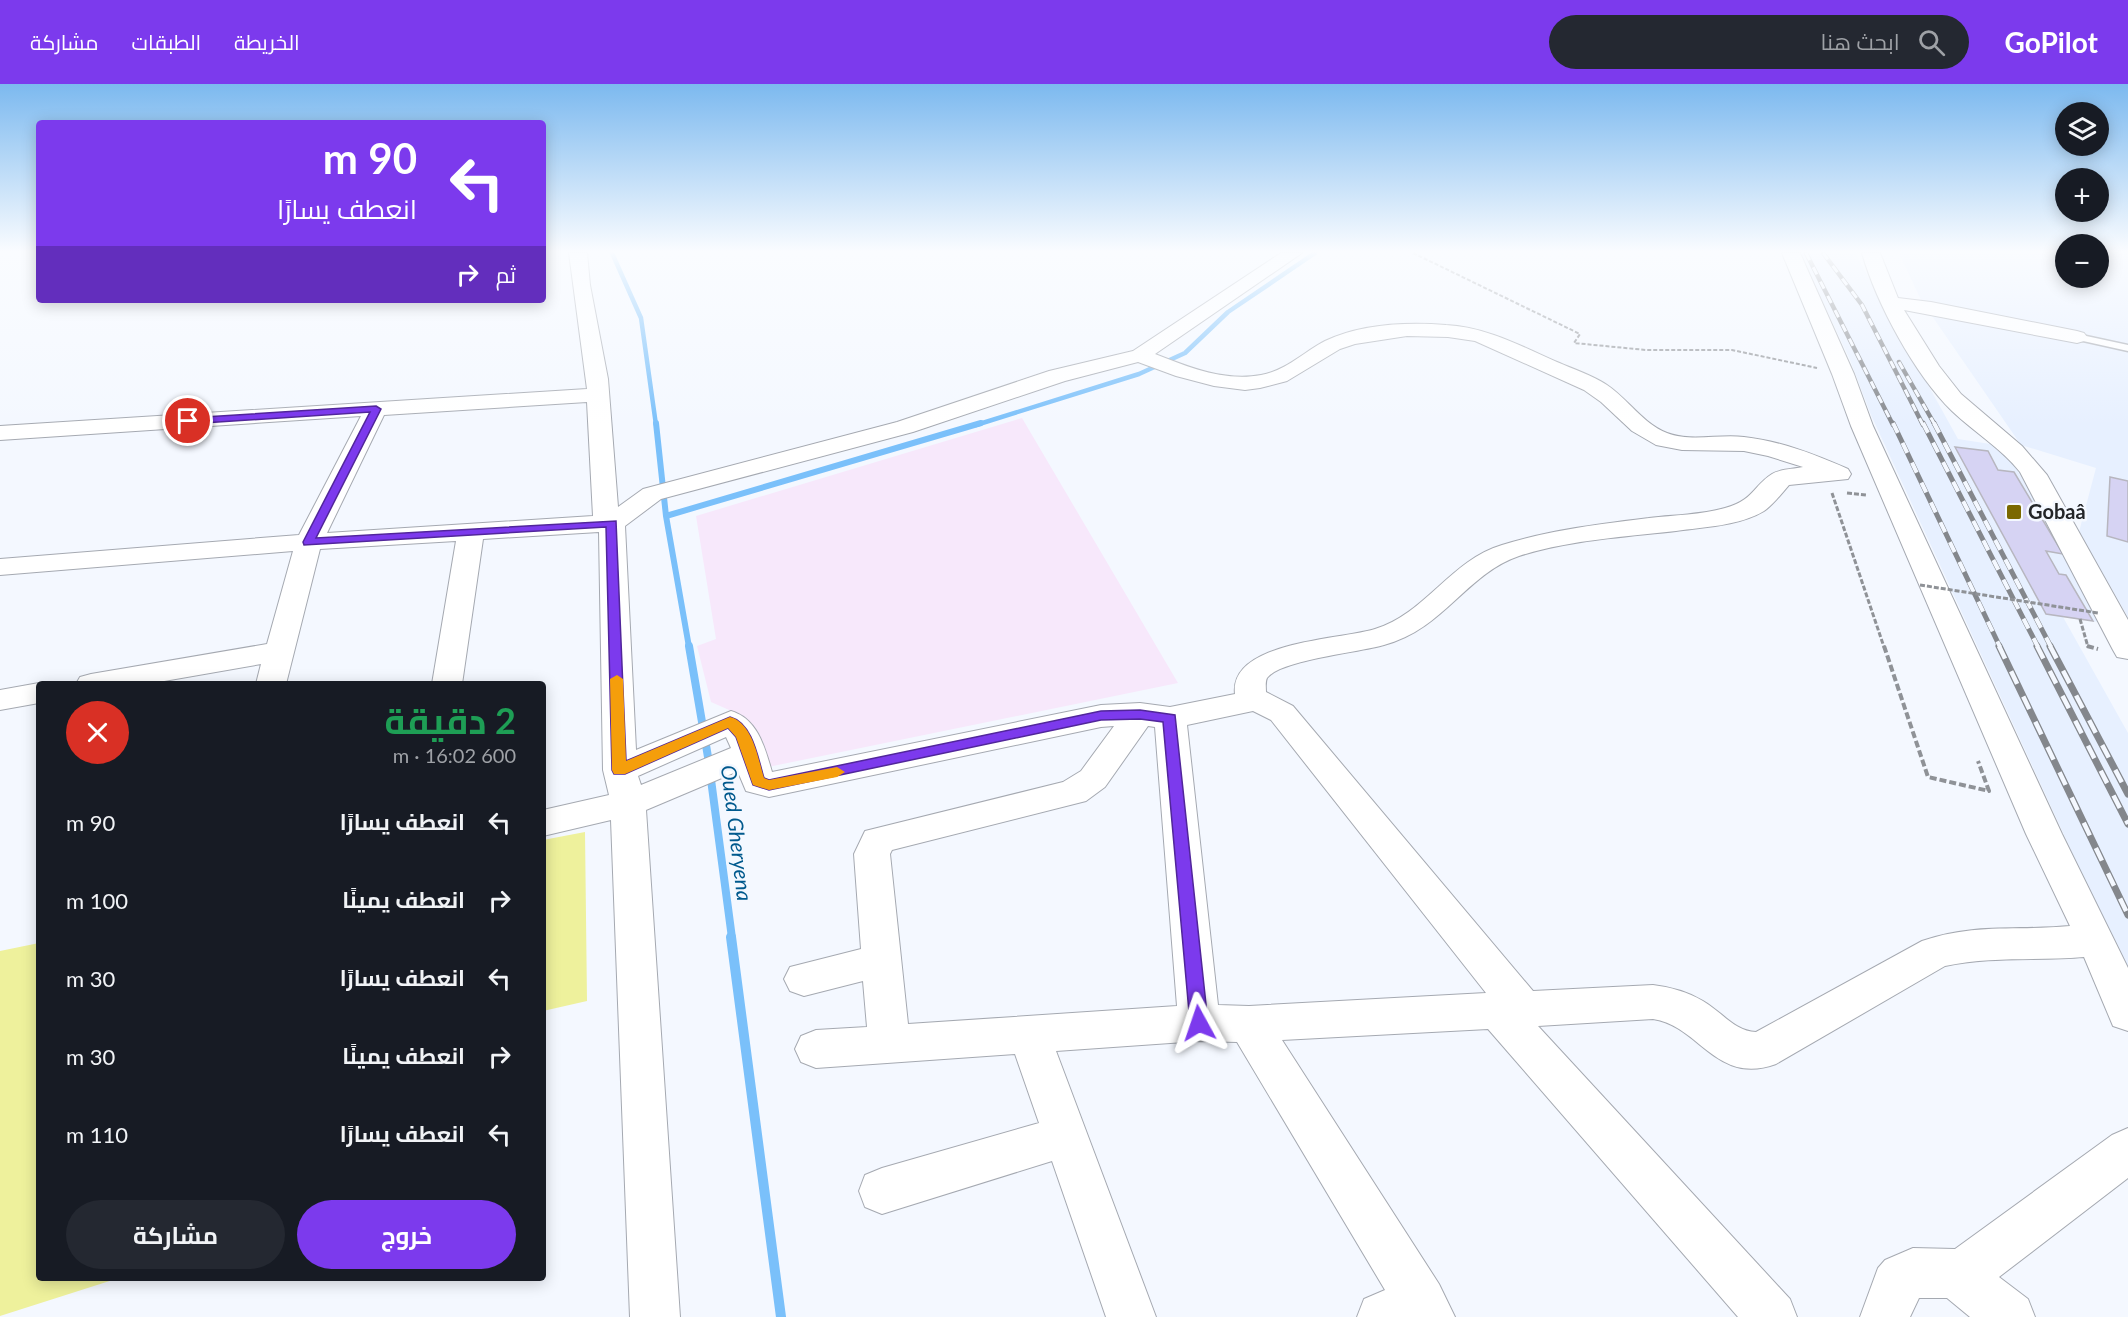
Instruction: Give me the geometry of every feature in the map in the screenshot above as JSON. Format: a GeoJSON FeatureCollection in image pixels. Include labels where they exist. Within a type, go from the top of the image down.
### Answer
{"type":"FeatureCollection","features":[{"type":"Feature","properties":{"kind":"street"},"geometry":{"type":"LineString","coordinates":[[585,311],[597,379],[609,523],[655,1317]]}},
{"type":"Feature","properties":{"kind":"street"},"geometry":{"type":"LineString","coordinates":[[1156,361],[1220,311]]}},
{"type":"Feature","properties":{"kind":"street"},"geometry":{"type":"LineString","coordinates":[[1816,311],[1844,374],[1862,426],[1879,490],[2096,940],[2128,1013]]}},
{"type":"Feature","properties":{"kind":"street"},"geometry":{"type":"LineString","coordinates":[[1896,311],[1934,375],[1953,399],[2022,459],[2045,494],[2090,574],[2128,650]]}},
{"type":"Feature","properties":{"kind":"street"},"geometry":{"type":"LineString","coordinates":[[1944,311],[2077,337]]}},
{"type":"Feature","properties":{"kind":"street"},"geometry":{"type":"LineString","coordinates":[[0,567],[309,542],[609,523],[652,494],[905,427],[1057,376],[1156,361],[1219,381],[1258,382],[1284,375],[1333,345],[1353,338],[1437,329],[1455,330],[1482,337],[1592,385],[1607,393],[1645,431],[1655,437],[1677,443],[1730,443],[1761,447],[1799,456],[1879,490]]}},
{"type":"Feature","properties":{"kind":"street"},"geometry":{"type":"LineString","coordinates":[[0,433],[589,395]]}},
{"type":"Feature","properties":{"kind":"street"},"geometry":{"type":"LineString","coordinates":[[273,681],[309,542],[376,409]]}},
{"type":"Feature","properties":{"kind":"street"},"geometry":{"type":"LineString","coordinates":[[1253,701],[1251,678],[1260,669],[1293,656],[1388,635],[1423,615],[1462,579],[1506,552],[1568,537],[1731,515],[1756,505],[1781,479],[1806,474],[1839,474]]}},
{"type":"Feature","properties":{"kind":"street"},"geometry":{"type":"LineString","coordinates":[[447,681],[471,531]]}},
{"type":"Feature","properties":{"kind":"street"},"geometry":{"type":"LineString","coordinates":[[108,681],[280,651]]}},
{"type":"Feature","properties":{"kind":"street"},"geometry":{"type":"LineString","coordinates":[[0,700],[36,694]]}},
{"type":"Feature","properties":{"kind":"street"},"geometry":{"type":"LineString","coordinates":[[546,822],[624,787],[689,738],[730,722],[743,735],[742,760],[758,782],[769,785],[1101,716],[1155,716],[1262,701],[1282,713],[1510,1010],[1772,1317]]}},
{"type":"Feature","properties":{"kind":"street"},"geometry":{"type":"LineString","coordinates":[[889,1044],[872,854],[878,840],[1074,792],[1093,779],[1155,716]]}},
{"type":"Feature","properties":{"kind":"street"},"geometry":{"type":"LineString","coordinates":[[1155,716],[1199,1023]]}},
{"type":"Feature","properties":{"kind":"street"},"geometry":{"type":"LineString","coordinates":[[624,787],[692,778],[742,760]]}},
{"type":"Feature","properties":{"kind":"street"},"geometry":{"type":"LineString","coordinates":[[816,1049],[1199,1023],[1249,1024],[1653,1002],[1677,1007],[1697,1019],[1733,1048],[1746,1052],[1761,1051],[1936,952],[1974,944],[2051,944],[2096,940]]}},
{"type":"Feature","properties":{"kind":"street"},"geometry":{"type":"LineString","coordinates":[[804,979],[882,960]]}},
{"type":"Feature","properties":{"kind":"street"},"geometry":{"type":"LineString","coordinates":[[1249,1024],[1411,1312]]}},
{"type":"Feature","properties":{"kind":"street"},"geometry":{"type":"LineString","coordinates":[[1029,1034],[1131,1317]]}},
{"type":"Feature","properties":{"kind":"street"},"geometry":{"type":"LineString","coordinates":[[882,1191],[1065,1136]]}},
{"type":"Feature","properties":{"kind":"street"},"geometry":{"type":"LineString","coordinates":[[1885,1317],[1896,1286],[1903,1278],[1913,1273],[1956,1274],[1971,1268],[2128,1150]]}},
{"type":"Feature","properties":{"kind":"street"},"geometry":{"type":"LineString","coordinates":[[1956,1274],[2010,1317]]}},
{"type":"Feature","properties":{"kind":"lane"},"geometry":{"type":"LineString","coordinates":[[2077,337],[2128,348]]}},
{"type":"Feature","properties":{"kind":"path"},"geometry":{"type":"LineString","coordinates":[[1532,311],[1580,334],[1574,343],[1646,350],[1732,351],[1844,374]]}},
{"type":"Feature","properties":{"kind":"path"},"geometry":{"type":"LineString","coordinates":[[1879,490],[1831,491],[1928,777],[1989,790],[1976,757]]}},
{"type":"Feature","properties":{"kind":"path"},"geometry":{"type":"LineString","coordinates":[[1920,585],[2098,613]]}},
{"type":"Feature","properties":{"kind":"path"},"geometry":{"type":"LineString","coordinates":[[2077,610],[2088,648]]}},
{"type":"Feature","properties":{"kind":"shaded area"},"geometry":{"type":"Polygon","coordinates":[[[1827,311],[1887,311],[1958,439],[2003,446],[2107,623],[2063,617],[2128,733],[2128,974],[1871,415],[1850,360],[1827,311]]]}},
{"type":"Feature","properties":{"kind":"shaded area"},"geometry":{"type":"Polygon","coordinates":[[[1928,311],[2128,311],[2128,617],[2079,532],[2096,468],[2021,445],[1928,311]]]}},
{"type":"Feature","properties":{"kind":"shaded area"},"geometry":{"type":"Polygon","coordinates":[[[1022,418],[1178,683],[768,767],[763,741],[745,717],[711,702],[697,646],[716,639],[696,516],[1022,418]]]}},
{"type":"Feature","properties":{"kind":"green space"},"geometry":{"type":"Polygon","coordinates":[[[585,832],[587,1001],[546,1010],[546,839],[585,832]]]}},
{"type":"Feature","properties":{"kind":"green space"},"geometry":{"type":"Polygon","coordinates":[[[36,944],[36,1281],[110,1281],[0,1316],[0,951],[36,944]]]}},
{"type":"Feature","properties":{"kind":"building","name":"Gobaâ"},"geometry":{"type":"Polygon","coordinates":[[[1955,447],[1988,451],[1998,470],[2014,472],[2063,554],[2046,551],[2059,574],[2066,575],[2093,621],[2046,614],[1955,447]]]}},
{"type":"Feature","properties":{"kind":"building"},"geometry":{"type":"Polygon","coordinates":[[[2110,477],[2128,481],[2128,542],[2107,536],[2110,477]]]}},
{"type":"Feature","properties":{"kind":"waterway","name":"Oued Gheryena"},"geometry":{"type":"LineString","coordinates":[[638,311],[641,318],[656,425]]}},
{"type":"Feature","properties":{"kind":"waterway"},"geometry":{"type":"LineString","coordinates":[[976,425],[1139,374],[1185,353],[1230,311]]}},
{"type":"Feature","properties":{"kind":"waterway","name":"Oued Gheryena"},"geometry":{"type":"LineString","coordinates":[[656,423],[666,516]]}},
{"type":"Feature","properties":{"kind":"waterway"},"geometry":{"type":"LineString","coordinates":[[666,516],[981,423]]}},
{"type":"Feature","properties":{"kind":"waterway","name":"Oued Gheryena"},"geometry":{"type":"LineString","coordinates":[[666,516],[689,647]]}},
{"type":"Feature","properties":{"kind":"waterway","name":"Oued Gheryena"},"geometry":{"type":"LineString","coordinates":[[689,646],[708,757],[732,938]]}},
{"type":"Feature","properties":{"kind":"waterway","name":"Oued Gheryena"},"geometry":{"type":"LineString","coordinates":[[731,937],[781,1317]]}},
{"type":"Feature","properties":{"kind":"railway"},"geometry":{"type":"LineString","coordinates":[[1835,311],[1893,425]]}},
{"type":"Feature","properties":{"kind":"railway"},"geometry":{"type":"LineString","coordinates":[[1865,311],[1923,425]]}},
{"type":"Feature","properties":{"kind":"railway"},"geometry":{"type":"LineString","coordinates":[[1899,362],[1935,425]]}},
{"type":"Feature","properties":{"kind":"railway"},"geometry":{"type":"LineString","coordinates":[[1893,423],[2000,647]]}},
{"type":"Feature","properties":{"kind":"railway"},"geometry":{"type":"LineString","coordinates":[[1923,423],[2038,647]]}},
{"type":"Feature","properties":{"kind":"railway"},"geometry":{"type":"LineString","coordinates":[[1934,423],[2051,647]]}},
{"type":"Feature","properties":{"kind":"railway"},"geometry":{"type":"LineString","coordinates":[[1999,646],[2128,915]]}},
{"type":"Feature","properties":{"kind":"railway"},"geometry":{"type":"LineString","coordinates":[[2037,646],[2128,824]]}},
{"type":"Feature","properties":{"kind":"railway"},"geometry":{"type":"LineString","coordinates":[[2050,646],[2128,794]]}},
{"type":"Feature","properties":{"kind":"slow traffic"},"geometry":{"type":"LineString","coordinates":[[617,679],[620,770],[730,722],[743,735],[758,782],[769,785],[786,783],[837,772]]}},
{"type":"Feature","properties":{"kind":"place","name":"Gobaâ"},"geometry":{"type":"Point","coordinates":[2014,512]}},
{"type":"Feature","properties":{"kind":"route"},"geometry":{"type":"LineString","coordinates":[[188,421],[376,409],[309,542],[612,523],[620,770],[730,722],[743,735],[758,782],[769,785],[1101,716],[1140,714],[1170,718],[1199,1023]]}}]}
